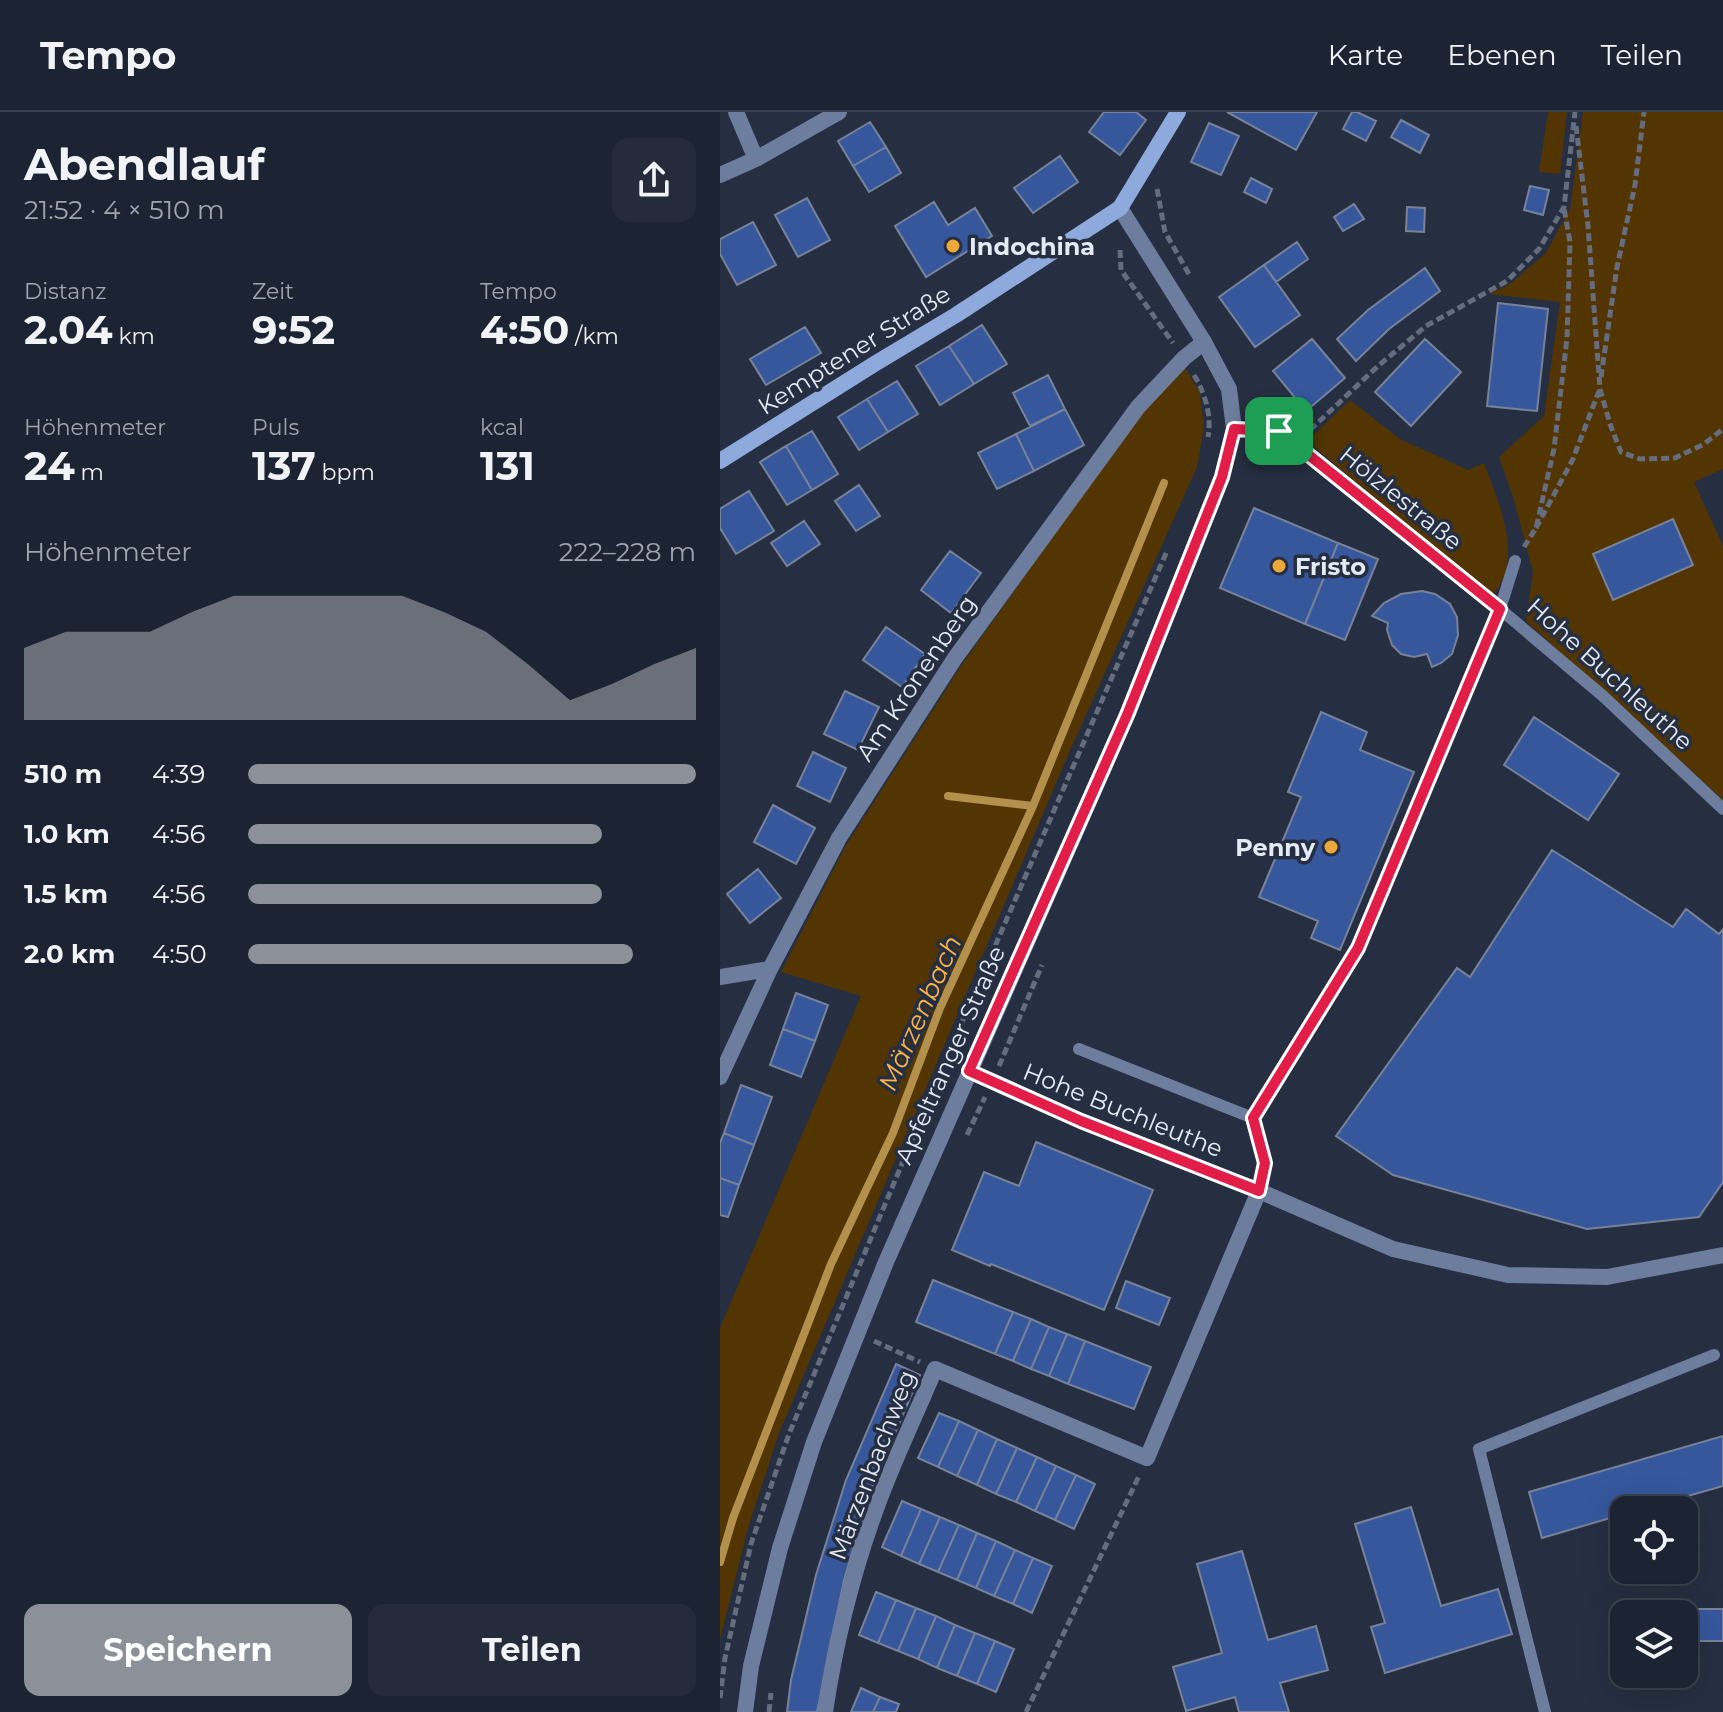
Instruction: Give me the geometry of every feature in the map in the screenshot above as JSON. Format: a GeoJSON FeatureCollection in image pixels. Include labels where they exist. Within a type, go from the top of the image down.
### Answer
{"type":"FeatureCollection","features":[{"type":"Feature","properties":{"kind":"main road","name":"Kemptener Straße"},"geometry":{"type":"LineString","coordinates":[[720,461],[876,363],[1124,215],[1178,112]]}},
{"type":"Feature","properties":{"kind":"street"},"geometry":{"type":"LineString","coordinates":[[736,112],[756,159]]}},
{"type":"Feature","properties":{"kind":"street"},"geometry":{"type":"LineString","coordinates":[[720,175],[756,159],[839,112]]}},
{"type":"Feature","properties":{"kind":"street"},"geometry":{"type":"LineString","coordinates":[[1124,215],[1204,342],[1229,389],[1234,429],[1279,431]]}},
{"type":"Feature","properties":{"kind":"street","name":"Am Kronenberg"},"geometry":{"type":"LineString","coordinates":[[720,1077],[770,969],[839,838],[955,658],[1138,407],[1184,358],[1204,342]]}},
{"type":"Feature","properties":{"kind":"street","name":"Apfeltranger Straße"},"geometry":{"type":"LineString","coordinates":[[745,1712],[751,1666],[780,1548],[814,1442],[886,1262],[1127,715],[1222,477],[1234,429]]}},
{"type":"Feature","properties":{"kind":"street","name":"Hölzlestraße"},"geometry":{"type":"LineString","coordinates":[[1279,431],[1500,609]]}},
{"type":"Feature","properties":{"kind":"street"},"geometry":{"type":"LineString","coordinates":[[720,977],[770,969]]}},
{"type":"Feature","properties":{"kind":"street","name":"Hohe Buchleuthe"},"geometry":{"type":"LineString","coordinates":[[969,1071],[1081,1121],[1259,1191],[1393,1249],[1508,1275],[1607,1277],[1723,1255]]}},
{"type":"Feature","properties":{"kind":"street"},"geometry":{"type":"LineString","coordinates":[[1147,1458],[1259,1191]]}},
{"type":"Feature","properties":{"kind":"street","name":"Märzenbachweg"},"geometry":{"type":"LineString","coordinates":[[825,1712],[852,1583],[882,1493],[935,1369],[1147,1458]]}},
{"type":"Feature","properties":{"kind":"lane"},"geometry":{"type":"LineString","coordinates":[[1259,1191],[1265,1163],[1253,1118],[1358,948],[1500,609],[1515,561]]}},
{"type":"Feature","properties":{"kind":"lane","name":"Hohe Buchleuthe"},"geometry":{"type":"LineString","coordinates":[[1500,609],[1603,696],[1723,809]]}},
{"type":"Feature","properties":{"kind":"lane"},"geometry":{"type":"LineString","coordinates":[[1079,1049],[1253,1118]]}},
{"type":"Feature","properties":{"kind":"lane"},"geometry":{"type":"LineString","coordinates":[[1545,1712],[1479,1449],[1714,1355]]}},
{"type":"Feature","properties":{"kind":"path"},"geometry":{"type":"LineString","coordinates":[[1574,113],[1564,207],[1570,242],[1567,338],[1554,449],[1536,528],[1573,459],[1600,389],[1617,267],[1635,185],[1644,112]]}},
{"type":"Feature","properties":{"kind":"path"},"geometry":{"type":"LineString","coordinates":[[1574,113],[1588,226],[1600,389],[1621,452],[1640,459],[1675,458],[1704,444],[1723,429]]}},
{"type":"Feature","properties":{"kind":"path"},"geometry":{"type":"LineString","coordinates":[[1279,431],[1312,430],[1378,366],[1426,326],[1507,281],[1539,249],[1564,207]]}},
{"type":"Feature","properties":{"kind":"path"},"geometry":{"type":"LineString","coordinates":[[1124,215],[1120,233],[1121,270],[1203,389],[1210,426],[1208,440]]}},
{"type":"Feature","properties":{"kind":"path"},"geometry":{"type":"LineString","coordinates":[[720,1698],[725,1658],[751,1544],[789,1434],[945,1061],[1172,541]]}},
{"type":"Feature","properties":{"kind":"path"},"geometry":{"type":"LineString","coordinates":[[873,1341],[935,1369]]}},
{"type":"Feature","properties":{"kind":"path"},"geometry":{"type":"LineString","coordinates":[[1026,1712],[1147,1458]]}},
{"type":"Feature","properties":{"kind":"shaded area"},"geometry":{"type":"Polygon","coordinates":[[[1548,112],[1567,112],[1560,174],[1539,172],[1548,112]]]}},
{"type":"Feature","properties":{"kind":"shaded area"},"geometry":{"type":"Polygon","coordinates":[[[1583,112],[1723,112],[1723,469],[1694,482],[1723,546],[1723,800],[1526,621],[1533,572],[1499,457],[1544,416],[1560,302],[1489,294],[1510,284],[1545,254],[1570,209],[1583,112]]]}},
{"type":"Feature","properties":{"kind":"shaded area"},"geometry":{"type":"Polygon","coordinates":[[[1184,366],[1200,393],[1204,427],[1197,467],[1065,762],[779,1433],[748,1528],[720,1639],[720,1328],[861,996],[781,972],[845,847],[963,663],[1141,413],[1184,366]]]}},
{"type":"Feature","properties":{"kind":"shaded area"},"geometry":{"type":"Polygon","coordinates":[[[1350,400],[1400,439],[1468,470],[1484,463],[1502,513],[1508,548],[1502,581],[1492,596],[1307,441],[1350,400]]]}},
{"type":"Feature","properties":{"kind":"building"},"geometry":{"type":"Polygon","coordinates":[[[1104,112],[1136,112],[1146,120],[1120,155],[1089,132],[1104,112]]]}},
{"type":"Feature","properties":{"kind":"building"},"geometry":{"type":"Polygon","coordinates":[[[1227,112],[1317,112],[1296,150],[1227,112]]]}},
{"type":"Feature","properties":{"kind":"building"},"geometry":{"type":"Polygon","coordinates":[[[1352,112],[1376,121],[1366,141],[1343,129],[1352,112]]]}},
{"type":"Feature","properties":{"kind":"building"},"geometry":{"type":"Polygon","coordinates":[[[1401,120],[1429,135],[1420,153],[1391,137],[1401,120]]]}},
{"type":"Feature","properties":{"kind":"building"},"geometry":{"type":"Polygon","coordinates":[[[870,122],[886,147],[853,166],[838,141],[870,122]]]}},
{"type":"Feature","properties":{"kind":"building"},"geometry":{"type":"Polygon","coordinates":[[[1209,123],[1239,136],[1221,175],[1191,162],[1209,123]]]}},
{"type":"Feature","properties":{"kind":"building"},"geometry":{"type":"Polygon","coordinates":[[[886,147],[901,173],[869,192],[853,166],[886,147]]]}},
{"type":"Feature","properties":{"kind":"building"},"geometry":{"type":"Polygon","coordinates":[[[1060,156],[1078,182],[1033,213],[1014,188],[1060,156]]]}},
{"type":"Feature","properties":{"kind":"building"},"geometry":{"type":"Polygon","coordinates":[[[1251,178],[1272,189],[1266,203],[1244,192],[1251,178]]]}},
{"type":"Feature","properties":{"kind":"building"},"geometry":{"type":"Polygon","coordinates":[[[1530,186],[1549,190],[1543,215],[1524,210],[1530,186]]]}},
{"type":"Feature","properties":{"kind":"building"},"geometry":{"type":"Polygon","coordinates":[[[807,198],[830,240],[798,257],[775,215],[807,198]]]}},
{"type":"Feature","properties":{"kind":"building"},"geometry":{"type":"Polygon","coordinates":[[[934,202],[948,225],[975,208],[992,236],[926,277],[895,226],[934,202]]]}},
{"type":"Feature","properties":{"kind":"building"},"geometry":{"type":"Polygon","coordinates":[[[1354,204],[1364,219],[1343,231],[1334,217],[1354,204]]]}},
{"type":"Feature","properties":{"kind":"building"},"geometry":{"type":"Polygon","coordinates":[[[1407,207],[1425,208],[1424,232],[1406,231],[1407,207]]]}},
{"type":"Feature","properties":{"kind":"building"},"geometry":{"type":"Polygon","coordinates":[[[753,222],[776,265],[737,285],[720,254],[720,239],[753,222]]]}},
{"type":"Feature","properties":{"kind":"building"},"geometry":{"type":"Polygon","coordinates":[[[1297,242],[1308,259],[1276,282],[1264,265],[1297,242]]]}},
{"type":"Feature","properties":{"kind":"building"},"geometry":{"type":"Polygon","coordinates":[[[1264,265],[1300,315],[1255,347],[1219,297],[1264,265]]]}},
{"type":"Feature","properties":{"kind":"building"},"geometry":{"type":"Polygon","coordinates":[[[1425,268],[1440,291],[1389,329],[1356,361],[1337,339],[1368,310],[1425,268]]]}},
{"type":"Feature","properties":{"kind":"building"},"geometry":{"type":"Polygon","coordinates":[[[1498,303],[1548,309],[1537,411],[1487,406],[1498,303]]]}},
{"type":"Feature","properties":{"kind":"building"},"geometry":{"type":"Polygon","coordinates":[[[982,325],[1007,364],[974,384],[949,346],[982,325]]]}},
{"type":"Feature","properties":{"kind":"building"},"geometry":{"type":"Polygon","coordinates":[[[805,327],[821,353],[766,385],[750,359],[805,327]]]}},
{"type":"Feature","properties":{"kind":"building"},"geometry":{"type":"Polygon","coordinates":[[[1312,339],[1345,378],[1306,411],[1273,371],[1312,339]]]}},
{"type":"Feature","properties":{"kind":"building"},"geometry":{"type":"Polygon","coordinates":[[[1425,339],[1461,372],[1411,426],[1375,392],[1425,339]]]}},
{"type":"Feature","properties":{"kind":"building"},"geometry":{"type":"Polygon","coordinates":[[[949,346],[974,384],[940,405],[916,366],[949,346]]]}},
{"type":"Feature","properties":{"kind":"building"},"geometry":{"type":"Polygon","coordinates":[[[1048,375],[1065,409],[1030,426],[1013,393],[1048,375]]]}},
{"type":"Feature","properties":{"kind":"building"},"geometry":{"type":"Polygon","coordinates":[[[897,381],[918,414],[888,432],[867,399],[897,381]]]}},
{"type":"Feature","properties":{"kind":"building"},"geometry":{"type":"Polygon","coordinates":[[[867,399],[888,432],[859,450],[838,417],[867,399]]]}},
{"type":"Feature","properties":{"kind":"building"},"geometry":{"type":"Polygon","coordinates":[[[1065,409],[1084,445],[1034,471],[1016,434],[1065,409]]]}},
{"type":"Feature","properties":{"kind":"building"},"geometry":{"type":"Polygon","coordinates":[[[812,431],[838,474],[812,490],[786,446],[812,431]]]}},
{"type":"Feature","properties":{"kind":"building"},"geometry":{"type":"Polygon","coordinates":[[[1016,434],[1034,471],[997,489],[978,453],[1016,434]]]}},
{"type":"Feature","properties":{"kind":"building"},"geometry":{"type":"Polygon","coordinates":[[[786,446],[812,490],[787,505],[760,462],[786,446]]]}},
{"type":"Feature","properties":{"kind":"building"},"geometry":{"type":"Polygon","coordinates":[[[859,485],[880,516],[856,531],[835,501],[859,485]]]}},
{"type":"Feature","properties":{"kind":"building"},"geometry":{"type":"Polygon","coordinates":[[[749,491],[774,531],[736,554],[720,528],[720,509],[749,491]]]}},
{"type":"Feature","properties":{"kind":"building","name":"Fristo"},"geometry":{"type":"Polygon","coordinates":[[[1254,508],[1338,543],[1305,624],[1220,588],[1254,508]]]}},
{"type":"Feature","properties":{"kind":"building"},"geometry":{"type":"Polygon","coordinates":[[[1673,519],[1693,565],[1613,600],[1593,554],[1673,519]]]}},
{"type":"Feature","properties":{"kind":"building"},"geometry":{"type":"Polygon","coordinates":[[[804,521],[820,544],[787,566],[771,543],[804,521]]]}},
{"type":"Feature","properties":{"kind":"building"},"geometry":{"type":"Polygon","coordinates":[[[1338,543],[1378,559],[1345,640],[1305,624],[1338,543]]]}},
{"type":"Feature","properties":{"kind":"building"},"geometry":{"type":"Polygon","coordinates":[[[950,551],[981,573],[951,613],[921,590],[950,551]]]}},
{"type":"Feature","properties":{"kind":"building"},"geometry":{"type":"Polygon","coordinates":[[[1422,591],[1435,594],[1450,604],[1457,617],[1458,635],[1452,654],[1432,667],[1427,654],[1414,657],[1401,654],[1392,645],[1388,623],[1372,616],[1384,603],[1401,594],[1422,591]]]}},
{"type":"Feature","properties":{"kind":"building"},"geometry":{"type":"Polygon","coordinates":[[[886,627],[925,654],[902,687],[863,660],[886,627]]]}},
{"type":"Feature","properties":{"kind":"building"},"geometry":{"type":"Polygon","coordinates":[[[845,691],[879,707],[858,750],[824,734],[845,691]]]}},
{"type":"Feature","properties":{"kind":"building","name":"Penny"},"geometry":{"type":"Polygon","coordinates":[[[1321,712],[1367,732],[1360,750],[1414,772],[1340,950],[1311,938],[1318,921],[1259,897],[1301,797],[1288,792],[1321,712]]]}},
{"type":"Feature","properties":{"kind":"building"},"geometry":{"type":"Polygon","coordinates":[[[1534,717],[1619,774],[1588,820],[1504,765],[1534,717]]]}},
{"type":"Feature","properties":{"kind":"building"},"geometry":{"type":"Polygon","coordinates":[[[813,752],[846,768],[830,802],[797,786],[813,752]]]}},
{"type":"Feature","properties":{"kind":"building"},"geometry":{"type":"Polygon","coordinates":[[[773,805],[815,828],[796,864],[754,842],[773,805]]]}},
{"type":"Feature","properties":{"kind":"building"},"geometry":{"type":"Polygon","coordinates":[[[1552,850],[1673,927],[1686,909],[1719,934],[1723,929],[1723,1182],[1699,1217],[1587,1229],[1393,1175],[1336,1136],[1457,968],[1470,977],[1552,850]]]}},
{"type":"Feature","properties":{"kind":"building"},"geometry":{"type":"Polygon","coordinates":[[[758,869],[781,898],[750,923],[727,894],[758,869]]]}},
{"type":"Feature","properties":{"kind":"building"},"geometry":{"type":"Polygon","coordinates":[[[796,993],[828,1005],[815,1041],[783,1029],[796,993]]]}},
{"type":"Feature","properties":{"kind":"building"},"geometry":{"type":"Polygon","coordinates":[[[783,1029],[815,1041],[801,1077],[770,1065],[783,1029]]]}},
{"type":"Feature","properties":{"kind":"building"},"geometry":{"type":"Polygon","coordinates":[[[741,1085],[772,1097],[754,1145],[724,1133],[741,1085]]]}},
{"type":"Feature","properties":{"kind":"building"},"geometry":{"type":"Polygon","coordinates":[[[724,1133],[754,1145],[739,1185],[720,1178],[720,1143],[724,1133]]]}},
{"type":"Feature","properties":{"kind":"building"},"geometry":{"type":"Polygon","coordinates":[[[1036,1142],[1153,1190],[1104,1310],[952,1250],[984,1172],[1019,1186],[1036,1142]]]}},
{"type":"Feature","properties":{"kind":"building"},"geometry":{"type":"Polygon","coordinates":[[[720,1178],[739,1185],[728,1217],[720,1215],[720,1178]]]}},
{"type":"Feature","properties":{"kind":"building"},"geometry":{"type":"Polygon","coordinates":[[[933,1280],[1013,1312],[995,1354],[916,1322],[933,1280]]]}},
{"type":"Feature","properties":{"kind":"building"},"geometry":{"type":"Polygon","coordinates":[[[1126,1281],[1170,1298],[1159,1325],[1116,1308],[1126,1281]]]}},
{"type":"Feature","properties":{"kind":"building"},"geometry":{"type":"Polygon","coordinates":[[[1013,1312],[1031,1319],[1013,1361],[995,1354],[1013,1312]]]}},
{"type":"Feature","properties":{"kind":"building"},"geometry":{"type":"Polygon","coordinates":[[[1031,1319],[1049,1327],[1031,1369],[1013,1361],[1031,1319]]]}},
{"type":"Feature","properties":{"kind":"building"},"geometry":{"type":"Polygon","coordinates":[[[1049,1327],[1067,1334],[1049,1376],[1031,1369],[1049,1327]]]}},
{"type":"Feature","properties":{"kind":"building"},"geometry":{"type":"Polygon","coordinates":[[[1067,1334],[1085,1341],[1068,1384],[1049,1376],[1067,1334]]]}},
{"type":"Feature","properties":{"kind":"building"},"geometry":{"type":"Polygon","coordinates":[[[1085,1341],[1151,1367],[1134,1409],[1068,1384],[1085,1341]]]}},
{"type":"Feature","properties":{"kind":"building"},"geometry":{"type":"Polygon","coordinates":[[[896,1364],[920,1375],[872,1487],[844,1580],[817,1712],[787,1712],[791,1680],[816,1575],[846,1480],[896,1364]]]}},
{"type":"Feature","properties":{"kind":"building"},"geometry":{"type":"Polygon","coordinates":[[[939,1413],[959,1421],[938,1467],[918,1458],[939,1413]]]}},
{"type":"Feature","properties":{"kind":"building"},"geometry":{"type":"Polygon","coordinates":[[[959,1421],[978,1430],[957,1476],[938,1467],[959,1421]]]}},
{"type":"Feature","properties":{"kind":"building"},"geometry":{"type":"Polygon","coordinates":[[[978,1430],[997,1439],[977,1485],[957,1476],[978,1430]]]}},
{"type":"Feature","properties":{"kind":"building"},"geometry":{"type":"Polygon","coordinates":[[[1723,1436],[1723,1486],[1688,1496],[1610,1496],[1610,1518],[1542,1538],[1529,1492],[1723,1436]]]}},
{"type":"Feature","properties":{"kind":"building"},"geometry":{"type":"Polygon","coordinates":[[[997,1439],[1017,1448],[996,1494],[977,1485],[997,1439]]]}},
{"type":"Feature","properties":{"kind":"building"},"geometry":{"type":"Polygon","coordinates":[[[1017,1448],[1037,1457],[1016,1502],[996,1494],[1017,1448]]]}},
{"type":"Feature","properties":{"kind":"building"},"geometry":{"type":"Polygon","coordinates":[[[1037,1457],[1056,1466],[1035,1511],[1016,1502],[1037,1457]]]}},
{"type":"Feature","properties":{"kind":"building"},"geometry":{"type":"Polygon","coordinates":[[[1056,1466],[1076,1475],[1055,1520],[1035,1511],[1056,1466]]]}},
{"type":"Feature","properties":{"kind":"building"},"geometry":{"type":"Polygon","coordinates":[[[1076,1475],[1095,1484],[1074,1529],[1055,1520],[1076,1475]]]}},
{"type":"Feature","properties":{"kind":"building"},"geometry":{"type":"Polygon","coordinates":[[[902,1501],[921,1509],[901,1556],[882,1547],[902,1501]]]}},
{"type":"Feature","properties":{"kind":"building"},"geometry":{"type":"Polygon","coordinates":[[[1411,1507],[1441,1606],[1498,1589],[1512,1634],[1385,1673],[1371,1627],[1385,1623],[1355,1524],[1411,1507]]]}},
{"type":"Feature","properties":{"kind":"building"},"geometry":{"type":"Polygon","coordinates":[[[921,1509],[940,1517],[919,1564],[901,1556],[921,1509]]]}},
{"type":"Feature","properties":{"kind":"building"},"geometry":{"type":"Polygon","coordinates":[[[940,1517],[959,1525],[938,1572],[919,1564],[940,1517]]]}},
{"type":"Feature","properties":{"kind":"building"},"geometry":{"type":"Polygon","coordinates":[[[959,1525],[977,1533],[957,1580],[938,1572],[959,1525]]]}},
{"type":"Feature","properties":{"kind":"building"},"geometry":{"type":"Polygon","coordinates":[[[977,1533],[996,1541],[976,1588],[957,1580],[977,1533]]]}},
{"type":"Feature","properties":{"kind":"building"},"geometry":{"type":"Polygon","coordinates":[[[996,1541],[1015,1550],[994,1596],[976,1588],[996,1541]]]}},
{"type":"Feature","properties":{"kind":"building"},"geometry":{"type":"Polygon","coordinates":[[[1015,1550],[1033,1558],[1013,1604],[994,1596],[1015,1550]]]}},
{"type":"Feature","properties":{"kind":"building"},"geometry":{"type":"Polygon","coordinates":[[[1242,1551],[1268,1640],[1316,1626],[1328,1670],[1280,1683],[1289,1712],[1239,1712],[1235,1697],[1186,1711],[1173,1667],[1222,1653],[1197,1564],[1242,1551]]]}},
{"type":"Feature","properties":{"kind":"building"},"geometry":{"type":"Polygon","coordinates":[[[1033,1558],[1052,1566],[1032,1613],[1013,1604],[1033,1558]]]}},
{"type":"Feature","properties":{"kind":"building"},"geometry":{"type":"Polygon","coordinates":[[[876,1592],[896,1600],[878,1643],[859,1635],[876,1592]]]}},
{"type":"Feature","properties":{"kind":"building"},"geometry":{"type":"Polygon","coordinates":[[[896,1600],[916,1608],[898,1651],[878,1643],[896,1600]]]}},
{"type":"Feature","properties":{"kind":"building"},"geometry":{"type":"Polygon","coordinates":[[[916,1608],[936,1616],[918,1659],[898,1651],[916,1608]]]}},
{"type":"Feature","properties":{"kind":"building"},"geometry":{"type":"Polygon","coordinates":[[[1698,1609],[1723,1609],[1723,1641],[1698,1641],[1698,1609]]]}},
{"type":"Feature","properties":{"kind":"building"},"geometry":{"type":"Polygon","coordinates":[[[936,1616],[955,1625],[937,1668],[918,1659],[936,1616]]]}},
{"type":"Feature","properties":{"kind":"building"},"geometry":{"type":"Polygon","coordinates":[[[955,1625],[975,1633],[957,1676],[937,1668],[955,1625]]]}},
{"type":"Feature","properties":{"kind":"building"},"geometry":{"type":"Polygon","coordinates":[[[975,1633],[995,1641],[977,1684],[957,1676],[975,1633]]]}},
{"type":"Feature","properties":{"kind":"building"},"geometry":{"type":"Polygon","coordinates":[[[995,1641],[1014,1649],[996,1692],[977,1684],[995,1641]]]}},
{"type":"Feature","properties":{"kind":"building"},"geometry":{"type":"Polygon","coordinates":[[[861,1688],[880,1697],[873,1712],[851,1712],[861,1688]]]}},
{"type":"Feature","properties":{"kind":"building"},"geometry":{"type":"Polygon","coordinates":[[[880,1697],[899,1704],[896,1712],[873,1712],[880,1697]]]}},
{"type":"Feature","properties":{"kind":"waterway","name":"Märzenbach"},"geometry":{"type":"LineString","coordinates":[[720,1562],[733,1518],[831,1264],[893,1133],[940,1008],[1033,806],[1164,483]]}},
{"type":"Feature","properties":{"kind":"waterway"},"geometry":{"type":"LineString","coordinates":[[948,796],[1033,806]]}},
{"type":"Feature","properties":{"kind":"place","name":"Indochina"},"geometry":{"type":"Point","coordinates":[953,246]}},
{"type":"Feature","properties":{"kind":"place","name":"Fristo"},"geometry":{"type":"Point","coordinates":[1279,566]}},
{"type":"Feature","properties":{"kind":"place","name":"Penny"},"geometry":{"type":"Point","coordinates":[1331,847]}},
{"type":"Feature","properties":{"kind":"route"},"geometry":{"type":"LineString","coordinates":[[1234,429],[1279,431],[1500,609],[1358,948],[1253,1118],[1265,1163],[1259,1191],[1081,1121],[969,1071],[1127,715],[1222,477],[1234,429]]}}]}
